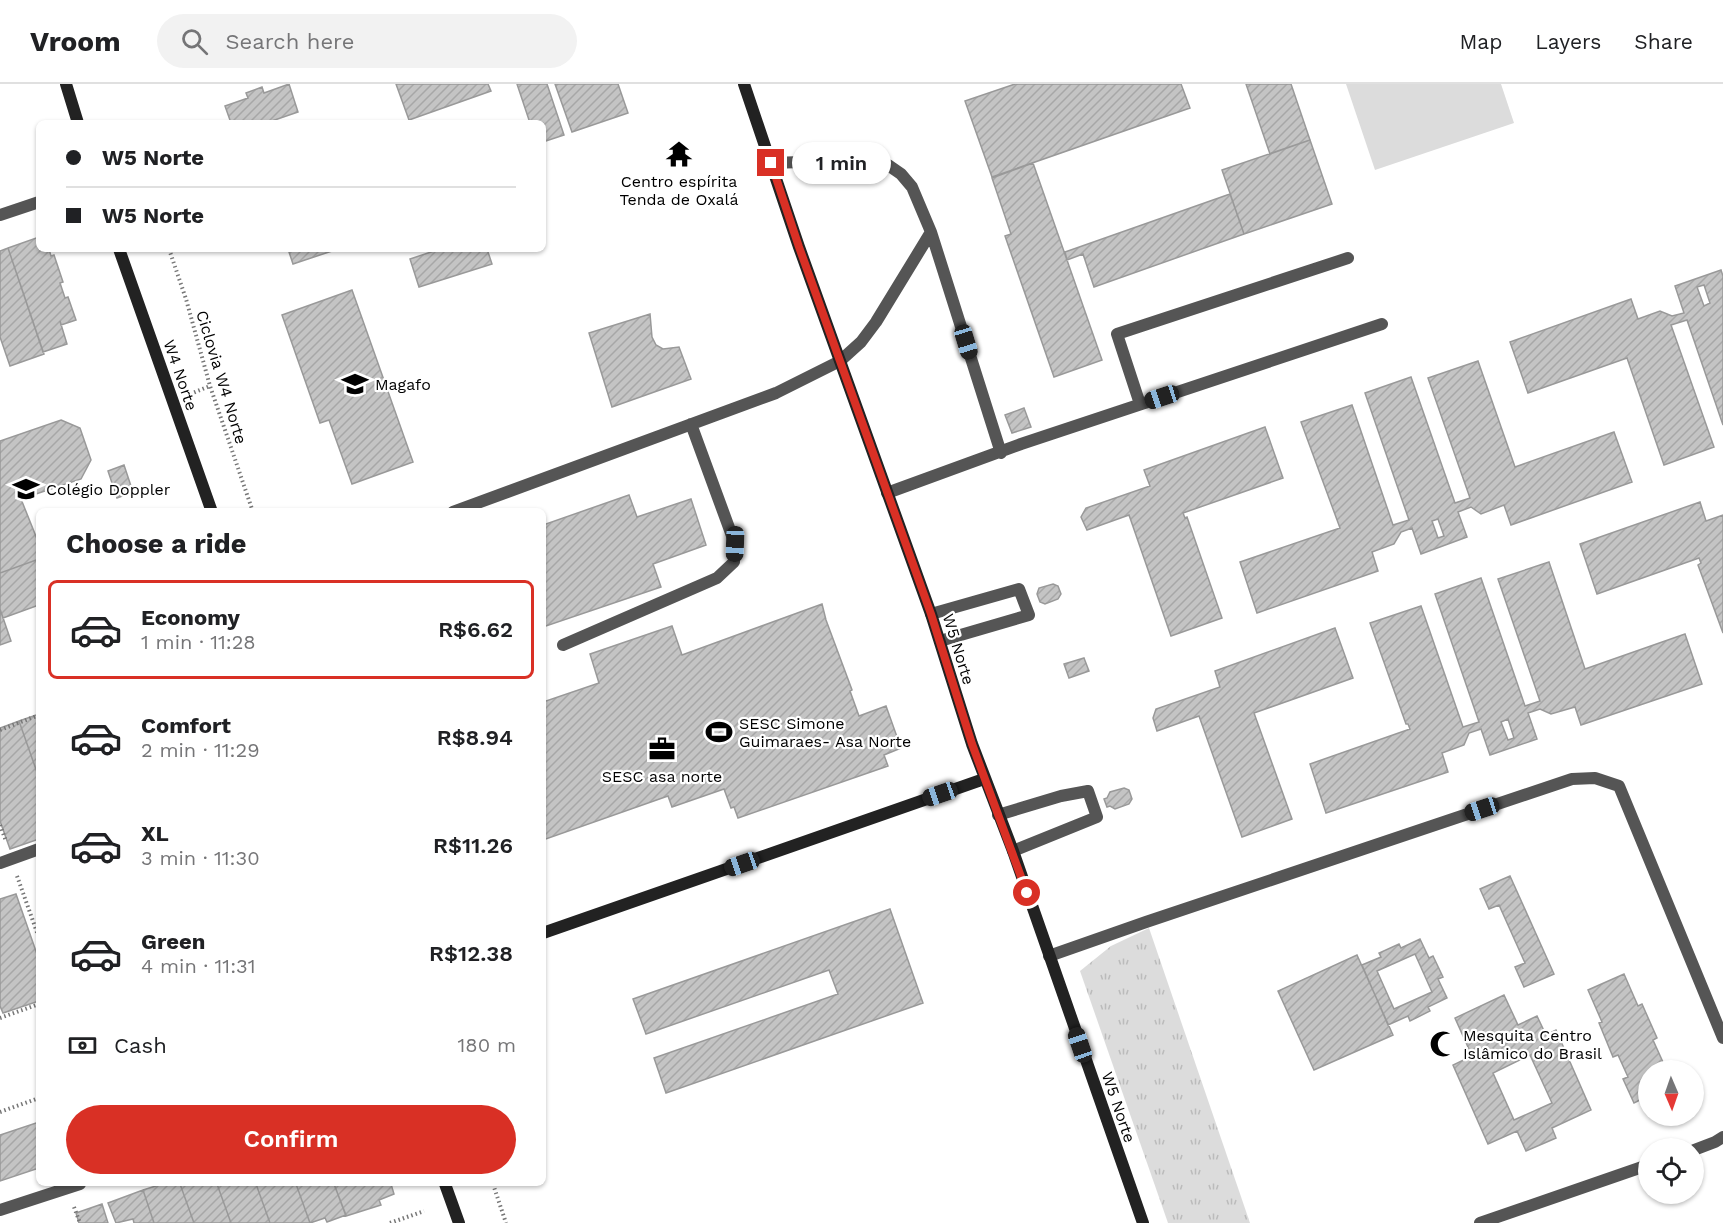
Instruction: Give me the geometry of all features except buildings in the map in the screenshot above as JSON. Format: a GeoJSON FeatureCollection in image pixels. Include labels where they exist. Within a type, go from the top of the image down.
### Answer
{"type":"FeatureCollection","features":[{"type":"Feature","properties":{"kind":"main road"},"geometry":{"type":"LineString","coordinates":[[66,84],[77,120]]}},
{"type":"Feature","properties":{"kind":"main road","name":"W5 Norte"},"geometry":{"type":"LineString","coordinates":[[744,84],[931,614],[984,779],[1012,851],[1143,1223]]}},
{"type":"Feature","properties":{"kind":"main road","name":"W4 Norte"},"geometry":{"type":"LineString","coordinates":[[120,252],[211,508]]}},
{"type":"Feature","properties":{"kind":"main road"},"geometry":{"type":"LineString","coordinates":[[546,932],[984,779]]}},
{"type":"Feature","properties":{"kind":"main road"},"geometry":{"type":"LineString","coordinates":[[446,1186],[459,1223]]}},
{"type":"Feature","properties":{"kind":"street"},"geometry":{"type":"LineString","coordinates":[[771,163],[864,160],[888,165],[901,174],[912,187],[931,232],[1001,453]]}},
{"type":"Feature","properties":{"kind":"street"},"geometry":{"type":"LineString","coordinates":[[0,215],[36,203]]}},
{"type":"Feature","properties":{"kind":"street"},"geometry":{"type":"LineString","coordinates":[[464,508],[776,393],[840,361],[861,342],[876,322],[931,232]]}},
{"type":"Feature","properties":{"kind":"street"},"geometry":{"type":"LineString","coordinates":[[1140,404],[1117,334],[1347,258]]}},
{"type":"Feature","properties":{"kind":"street"},"geometry":{"type":"LineString","coordinates":[[887,493],[1021,444],[1382,324]]}},
{"type":"Feature","properties":{"kind":"street"},"geometry":{"type":"LineString","coordinates":[[563,645],[717,578],[735,562],[735,544],[691,424]]}},
{"type":"Feature","properties":{"kind":"street"},"geometry":{"type":"LineString","coordinates":[[931,614],[1018,589],[1029,615],[940,641]]}},
{"type":"Feature","properties":{"kind":"street"},"geometry":{"type":"LineString","coordinates":[[1049,956],[1572,779],[1595,778],[1619,786],[1723,1038]]}},
{"type":"Feature","properties":{"kind":"street"},"geometry":{"type":"LineString","coordinates":[[998,815],[1061,796],[1088,791],[1097,817],[1012,851]]}},
{"type":"Feature","properties":{"kind":"street"},"geometry":{"type":"LineString","coordinates":[[0,863],[36,850]]}},
{"type":"Feature","properties":{"kind":"street"},"geometry":{"type":"LineString","coordinates":[[1704,1146],[1723,1137]]}},
{"type":"Feature","properties":{"kind":"street"},"geometry":{"type":"LineString","coordinates":[[1480,1223],[1638,1168]]}},
{"type":"Feature","properties":{"kind":"street"},"geometry":{"type":"LineString","coordinates":[[0,1210],[74,1186]]}},
{"type":"Feature","properties":{"kind":"path","name":"Ciclovia W4 Norte"},"geometry":{"type":"LineString","coordinates":[[170,252],[186,299],[210,386],[252,508]]}},
{"type":"Feature","properties":{"kind":"path"},"geometry":{"type":"LineString","coordinates":[[0,730],[36,716]]}},
{"type":"Feature","properties":{"kind":"path"},"geometry":{"type":"LineString","coordinates":[[0,825],[8,848]]}},
{"type":"Feature","properties":{"kind":"path"},"geometry":{"type":"LineString","coordinates":[[20,884],[36,929]]}},
{"type":"Feature","properties":{"kind":"path"},"geometry":{"type":"LineString","coordinates":[[0,1018],[36,1005]]}},
{"type":"Feature","properties":{"kind":"path"},"geometry":{"type":"LineString","coordinates":[[0,1112],[36,1099]]}},
{"type":"Feature","properties":{"kind":"path"},"geometry":{"type":"LineString","coordinates":[[494,1186],[506,1223]]}},
{"type":"Feature","properties":{"kind":"path"},"geometry":{"type":"LineString","coordinates":[[73,1204],[80,1223]]}},
{"type":"Feature","properties":{"kind":"path"},"geometry":{"type":"LineString","coordinates":[[390,1223],[423,1211]]}},
{"type":"Feature","properties":{"kind":"green space"},"geometry":{"type":"Polygon","coordinates":[[[1346,84],[1501,84],[1514,123],[1375,170],[1346,84]]]}},
{"type":"Feature","properties":{"kind":"green space"},"geometry":{"type":"Polygon","coordinates":[[[1149,928],[1250,1223],[1168,1223],[1080,971],[1111,946],[1149,928]]]}},
{"type":"Feature","properties":{"kind":"place","name":"Centro espírita Tenda de Oxalá"},"geometry":{"type":"Point","coordinates":[679,154]}},
{"type":"Feature","properties":{"kind":"place","name":"Magafo"},"geometry":{"type":"Point","coordinates":[355,384]}},
{"type":"Feature","properties":{"kind":"place","name":"Colégio Doppler"},"geometry":{"type":"Point","coordinates":[26,489]}},
{"type":"Feature","properties":{"kind":"place","name":"SESC Simone Guimaraes- Asa Norte"},"geometry":{"type":"Point","coordinates":[719,732]}},
{"type":"Feature","properties":{"kind":"place","name":"SESC asa norte"},"geometry":{"type":"Point","coordinates":[662,749]}},
{"type":"Feature","properties":{"kind":"place","name":"Mesquita Centro Islâmico do Brasil"},"geometry":{"type":"Point","coordinates":[1443,1044]}},
{"type":"Feature","properties":{"kind":"route"},"geometry":{"type":"LineString","coordinates":[[771,163],[931,614],[984,779],[1027,893]]}}]}
